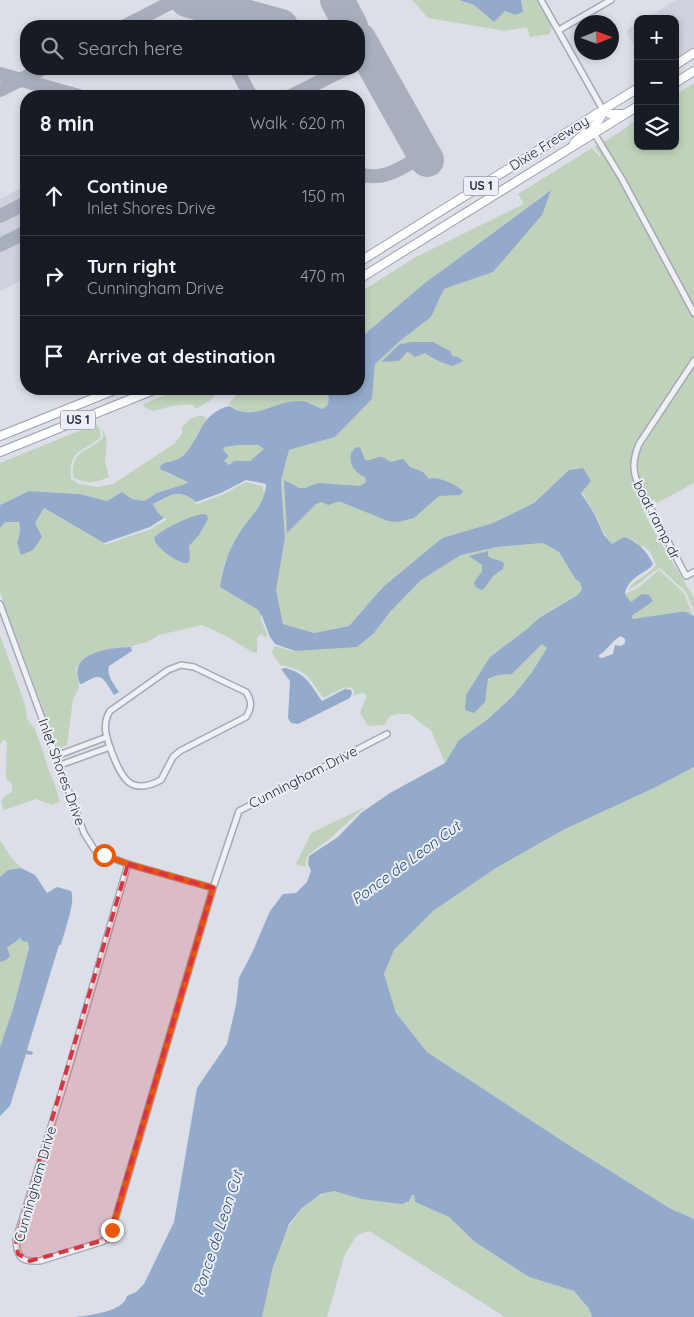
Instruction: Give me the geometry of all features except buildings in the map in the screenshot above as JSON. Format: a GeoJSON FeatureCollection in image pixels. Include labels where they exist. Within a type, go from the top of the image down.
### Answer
{"type":"FeatureCollection","features":[{"type":"Feature","properties":{"kind":"main road"},"geometry":{"type":"LineString","coordinates":[[679,63],[694,54]]}},
{"type":"Feature","properties":{"kind":"main road"},"geometry":{"type":"LineString","coordinates":[[679,80],[694,71]]}},
{"type":"Feature","properties":{"kind":"main road","name":"Dixie Freeway"},"geometry":{"type":"LineString","coordinates":[[365,258],[634,91]]}},
{"type":"Feature","properties":{"kind":"main road","name":"Dixie Freeway"},"geometry":{"type":"LineString","coordinates":[[365,275],[634,109]]}},
{"type":"Feature","properties":{"kind":"main road"},"geometry":{"type":"LineString","coordinates":[[567,150],[581,135],[599,121],[603,110],[614,115],[626,114]]}},
{"type":"Feature","properties":{"kind":"main road","name":"US 1"},"geometry":{"type":"LineString","coordinates":[[0,436],[101,395]]}},
{"type":"Feature","properties":{"kind":"main road","name":"US 1"},"geometry":{"type":"LineString","coordinates":[[0,452],[141,395]]}},
{"type":"Feature","properties":{"kind":"street"},"geometry":{"type":"LineString","coordinates":[[541,0],[560,30],[603,110]]}},
{"type":"Feature","properties":{"kind":"street"},"geometry":{"type":"LineString","coordinates":[[560,30],[611,0]]}},
{"type":"Feature","properties":{"kind":"street"},"geometry":{"type":"LineString","coordinates":[[594,133],[622,179],[694,314]]}},
{"type":"Feature","properties":{"kind":"street","name":"boat ramp dr"},"geometry":{"type":"LineString","coordinates":[[694,361],[639,444],[635,453],[633,468],[638,484],[686,576],[694,572]]}},
{"type":"Feature","properties":{"kind":"street","name":"Inlet Shores Drive"},"geometry":{"type":"LineString","coordinates":[[0,604],[84,833],[94,849],[128,864],[213,888]]}},
{"type":"Feature","properties":{"kind":"street"},"geometry":{"type":"LineString","coordinates":[[181,665],[194,667],[241,688],[250,698],[251,704],[246,717],[180,751],[173,757],[160,780],[152,784],[136,786],[128,783],[118,769],[107,737],[105,721],[110,711],[168,670],[181,665]]}},
{"type":"Feature","properties":{"kind":"street","name":"Cunningham Drive"},"geometry":{"type":"LineString","coordinates":[[128,864],[72,1059],[16,1240],[18,1254],[22,1259],[40,1261],[108,1239],[213,888],[239,811],[387,734]]}},
{"type":"Feature","properties":{"kind":"street"},"geometry":{"type":"LineString","coordinates":[[56,756],[107,737]]}},
{"type":"Feature","properties":{"kind":"street"},"geometry":{"type":"LineString","coordinates":[[60,765],[110,747]]}},
{"type":"Feature","properties":{"kind":"highlighted area"},"geometry":{"type":"Polygon","coordinates":[[[128,864],[213,888],[108,1239],[30,1261],[18,1254],[16,1240],[128,864]]]}},
{"type":"Feature","properties":{"kind":"shaded area"},"geometry":{"type":"Polygon","coordinates":[[[676,0],[694,0],[694,47],[679,56],[679,15],[652,15],[676,0]]]}},
{"type":"Feature","properties":{"kind":"shaded area"},"geometry":{"type":"Polygon","coordinates":[[[634,26],[634,46],[626,31],[634,26]]]}},
{"type":"Feature","properties":{"kind":"shaded area"},"geometry":{"type":"Polygon","coordinates":[[[20,188],[20,281],[0,291],[0,199],[20,188]]]}},
{"type":"Feature","properties":{"kind":"green space"},"geometry":{"type":"Polygon","coordinates":[[[412,0],[459,0],[474,5],[494,22],[505,11],[515,15],[522,2],[521,0],[541,0],[553,21],[550,34],[530,37],[527,27],[505,31],[428,18],[412,0]]]}},
{"type":"Feature","properties":{"kind":"green space"},"geometry":{"type":"Polygon","coordinates":[[[694,83],[694,483],[657,503],[654,499],[641,506],[694,598],[694,611],[686,592],[660,568],[628,590],[656,565],[650,552],[642,545],[641,548],[635,541],[612,544],[569,470],[534,503],[493,523],[442,538],[383,587],[349,626],[314,633],[283,624],[276,590],[285,538],[281,481],[289,450],[335,437],[372,399],[375,364],[400,341],[431,317],[444,289],[493,272],[550,190],[437,274],[365,334],[365,289],[414,258],[524,204],[518,194],[592,148],[600,157],[600,154],[594,147],[634,122],[634,150],[679,150],[679,92],[694,83]]]}},
{"type":"Feature","properties":{"kind":"green space"},"geometry":{"type":"Polygon","coordinates":[[[166,395],[216,395],[196,409],[193,405],[183,405],[154,411],[145,408],[143,404],[166,395]]]}},
{"type":"Feature","properties":{"kind":"green space"},"geometry":{"type":"Polygon","coordinates":[[[236,395],[328,395],[329,399],[327,407],[322,409],[300,401],[280,404],[255,412],[247,412],[238,410],[228,404],[236,395]]]}},
{"type":"Feature","properties":{"kind":"green space"},"geometry":{"type":"Polygon","coordinates":[[[203,416],[207,419],[186,454],[177,461],[169,461],[164,472],[188,481],[185,484],[157,493],[144,501],[132,499],[122,492],[107,501],[79,494],[29,491],[0,505],[0,463],[96,424],[99,427],[101,437],[75,456],[72,461],[71,479],[79,484],[98,487],[113,484],[174,444],[182,434],[182,427],[190,419],[203,416]]]}},
{"type":"Feature","properties":{"kind":"green space"},"geometry":{"type":"Polygon","coordinates":[[[102,428],[107,439],[105,462],[109,477],[91,482],[73,477],[73,468],[77,457],[103,438],[102,428]]]}},
{"type":"Feature","properties":{"kind":"green space"},"geometry":{"type":"Polygon","coordinates":[[[258,445],[264,449],[250,461],[235,461],[229,465],[224,461],[223,450],[225,447],[258,445]]]}},
{"type":"Feature","properties":{"kind":"green space"},"geometry":{"type":"Polygon","coordinates":[[[246,482],[263,486],[265,498],[240,532],[224,564],[220,586],[257,609],[262,616],[260,617],[267,634],[266,638],[261,634],[257,638],[257,653],[202,625],[159,635],[146,643],[131,647],[103,650],[86,658],[76,669],[79,688],[73,699],[67,745],[58,749],[0,592],[0,528],[5,522],[18,522],[20,532],[17,543],[21,555],[44,508],[104,543],[104,545],[151,529],[166,520],[166,518],[158,513],[153,504],[165,498],[179,494],[190,498],[197,504],[222,495],[246,482]]]}},
{"type":"Feature","properties":{"kind":"green space"},"geometry":{"type":"Polygon","coordinates":[[[543,543],[559,552],[576,580],[580,582],[582,590],[576,596],[540,617],[490,657],[485,702],[488,680],[498,675],[512,674],[542,644],[547,648],[532,672],[513,696],[488,719],[459,740],[445,763],[431,730],[410,714],[390,716],[384,725],[368,726],[360,713],[367,695],[362,693],[353,696],[354,692],[349,687],[323,698],[306,675],[296,669],[280,665],[272,653],[274,646],[296,652],[374,633],[390,612],[421,580],[461,555],[496,547],[543,543]]]}},
{"type":"Feature","properties":{"kind":"green space"},"geometry":{"type":"Polygon","coordinates":[[[659,570],[684,593],[693,616],[686,612],[679,612],[634,619],[632,617],[637,613],[625,594],[638,588],[659,570]]]}},
{"type":"Feature","properties":{"kind":"green space"},"geometry":{"type":"Polygon","coordinates":[[[0,635],[25,704],[27,719],[35,729],[60,801],[52,805],[36,799],[4,810],[1,802],[5,796],[12,792],[12,784],[6,778],[7,742],[4,739],[0,744],[0,635]]]}},
{"type":"Feature","properties":{"kind":"green space"},"geometry":{"type":"Polygon","coordinates":[[[694,767],[694,1219],[671,1209],[564,1142],[427,1052],[396,1013],[384,974],[394,950],[433,911],[496,868],[565,829],[654,788],[694,767]]]}},
{"type":"Feature","properties":{"kind":"green space"},"geometry":{"type":"Polygon","coordinates":[[[365,807],[308,855],[305,864],[307,867],[296,864],[311,833],[365,807]]]}},
{"type":"Feature","properties":{"kind":"green space"},"geometry":{"type":"Polygon","coordinates":[[[0,840],[21,868],[8,870],[0,877],[0,840]]]}},
{"type":"Feature","properties":{"kind":"green space"},"geometry":{"type":"Polygon","coordinates":[[[0,901],[25,931],[29,948],[13,1009],[0,1047],[0,901]]]}},
{"type":"Feature","properties":{"kind":"green space"},"geometry":{"type":"Polygon","coordinates":[[[334,1191],[361,1199],[414,1195],[415,1202],[449,1217],[475,1242],[529,1277],[574,1291],[589,1310],[592,1317],[505,1317],[369,1231],[357,1235],[345,1254],[327,1317],[262,1317],[275,1261],[291,1224],[302,1209],[316,1198],[334,1191]]]}},
{"type":"Feature","properties":{"kind":"water"},"geometry":{"type":"Polygon","coordinates":[[[459,0],[521,0],[523,12],[515,15],[505,11],[494,22],[474,5],[459,0]]]}},
{"type":"Feature","properties":{"kind":"water","name":"Ponce de Leon Cut"},"geometry":{"type":"Polygon","coordinates":[[[551,190],[542,215],[493,272],[444,289],[431,317],[400,341],[375,364],[372,399],[335,437],[289,450],[281,481],[285,538],[276,590],[283,624],[314,633],[349,626],[383,587],[442,538],[493,523],[534,503],[569,470],[583,468],[591,481],[581,493],[594,513],[604,535],[612,544],[624,537],[638,544],[653,564],[631,581],[626,589],[625,594],[631,602],[642,594],[649,595],[653,601],[632,616],[633,619],[679,612],[686,612],[694,616],[694,767],[654,788],[565,829],[496,868],[433,911],[394,950],[384,974],[396,1013],[427,1052],[564,1142],[671,1209],[694,1219],[694,1317],[592,1317],[589,1309],[574,1291],[529,1277],[475,1242],[449,1217],[415,1202],[414,1195],[412,1195],[409,1201],[402,1204],[361,1199],[334,1191],[321,1194],[302,1208],[289,1224],[273,1267],[262,1317],[76,1317],[97,1314],[113,1309],[119,1306],[127,1296],[136,1292],[144,1284],[174,1222],[197,1088],[227,1044],[236,1005],[239,978],[270,911],[283,894],[296,893],[307,882],[311,871],[308,864],[309,856],[338,837],[361,813],[390,793],[445,763],[459,740],[488,719],[513,696],[532,672],[547,648],[542,644],[512,674],[498,675],[488,679],[485,702],[474,713],[465,710],[466,695],[490,657],[539,618],[576,596],[582,590],[580,582],[576,580],[559,552],[543,543],[497,547],[461,555],[421,580],[390,612],[374,633],[357,647],[295,651],[275,644],[257,609],[220,587],[230,551],[240,532],[260,504],[266,484],[246,480],[221,493],[196,502],[185,495],[175,494],[153,504],[158,513],[164,518],[150,527],[104,543],[44,508],[35,523],[42,537],[33,550],[21,555],[17,543],[20,532],[19,522],[5,522],[0,528],[0,505],[29,491],[79,494],[107,501],[122,492],[132,499],[144,501],[157,493],[185,484],[188,482],[160,469],[161,465],[185,454],[206,420],[219,410],[229,406],[239,411],[256,412],[281,404],[300,401],[322,409],[327,406],[328,395],[365,395],[365,334],[425,283],[551,190]],[[258,445],[225,447],[223,450],[228,457],[224,461],[229,465],[234,461],[250,461],[264,449],[258,445]],[[621,636],[615,640],[599,657],[602,658],[613,654],[615,645],[621,646],[625,643],[625,639],[621,636]]]}},
{"type":"Feature","properties":{"kind":"water"},"geometry":{"type":"Polygon","coordinates":[[[433,342],[450,351],[452,356],[458,357],[463,361],[453,366],[438,361],[425,353],[415,357],[407,352],[399,361],[381,362],[401,343],[433,342]]]}},
{"type":"Feature","properties":{"kind":"water"},"geometry":{"type":"Polygon","coordinates":[[[360,447],[365,460],[382,457],[390,462],[403,459],[410,467],[423,472],[429,479],[446,481],[463,491],[460,495],[439,496],[414,518],[398,522],[388,521],[341,502],[328,505],[322,502],[316,504],[287,533],[284,480],[299,488],[305,488],[318,483],[360,486],[366,482],[365,477],[353,468],[351,453],[355,448],[360,447]]]}},
{"type":"Feature","properties":{"kind":"water"},"geometry":{"type":"Polygon","coordinates":[[[202,514],[207,515],[208,519],[199,535],[189,546],[190,559],[188,563],[168,555],[159,547],[154,538],[163,531],[184,520],[202,514]]]}},
{"type":"Feature","properties":{"kind":"water"},"geometry":{"type":"Polygon","coordinates":[[[488,551],[488,556],[504,563],[503,569],[493,576],[484,589],[481,590],[474,583],[482,571],[482,565],[469,556],[488,551]]]}},
{"type":"Feature","properties":{"kind":"water"},"geometry":{"type":"Polygon","coordinates":[[[131,647],[132,651],[109,666],[108,669],[113,683],[119,692],[114,695],[104,680],[98,677],[80,684],[79,665],[85,658],[102,651],[131,647]]]}},
{"type":"Feature","properties":{"kind":"water"},"geometry":{"type":"Polygon","coordinates":[[[285,668],[303,676],[311,684],[322,701],[345,689],[351,690],[350,698],[298,724],[291,723],[288,718],[290,681],[281,669],[285,668]]]}},
{"type":"Feature","properties":{"kind":"water"},"geometry":{"type":"Polygon","coordinates":[[[21,868],[35,875],[47,893],[57,887],[71,891],[72,902],[61,945],[59,945],[27,1050],[33,1052],[32,1055],[26,1054],[10,1106],[0,1116],[0,1047],[13,1009],[29,948],[28,942],[22,941],[20,937],[7,948],[10,956],[0,962],[0,877],[8,870],[21,868]]]}},
{"type":"Feature","properties":{"kind":"taxiway"},"geometry":{"type":"LineString","coordinates":[[137,20],[176,0]]}},
{"type":"Feature","properties":{"kind":"taxiway"},"geometry":{"type":"LineString","coordinates":[[197,0],[209,20]]}},
{"type":"Feature","properties":{"kind":"taxiway"},"geometry":{"type":"LineString","coordinates":[[0,74],[57,90]]}},
{"type":"Feature","properties":{"kind":"taxiway"},"geometry":{"type":"LineString","coordinates":[[0,90],[30,75]]}},
{"type":"Feature","properties":{"kind":"taxiway"},"geometry":{"type":"LineString","coordinates":[[239,75],[248,90]]}},
{"type":"Feature","properties":{"kind":"taxiway"},"geometry":{"type":"LineString","coordinates":[[303,90],[333,75]]}},
{"type":"Feature","properties":{"kind":"taxiway"},"geometry":{"type":"LineString","coordinates":[[365,175],[385,175],[424,155]]}},
{"type":"Feature","properties":{"kind":"taxiway"},"geometry":{"type":"LineString","coordinates":[[0,216],[20,206]]}},
{"type":"Feature","properties":{"kind":"taxiway"},"geometry":{"type":"LineString","coordinates":[[0,245],[20,235]]}},
{"type":"Feature","properties":{"kind":"runway"},"geometry":{"type":"LineString","coordinates":[[187,0],[259,20]]}},
{"type":"Feature","properties":{"kind":"runway"},"geometry":{"type":"LineString","coordinates":[[337,0],[348,20]]}},
{"type":"Feature","properties":{"kind":"runway"},"geometry":{"type":"LineString","coordinates":[[365,50],[427,160]]}},
{"type":"Feature","properties":{"kind":"route"},"geometry":{"type":"LineString","coordinates":[[104,855],[128,864],[213,888],[112,1230]]}}]}
